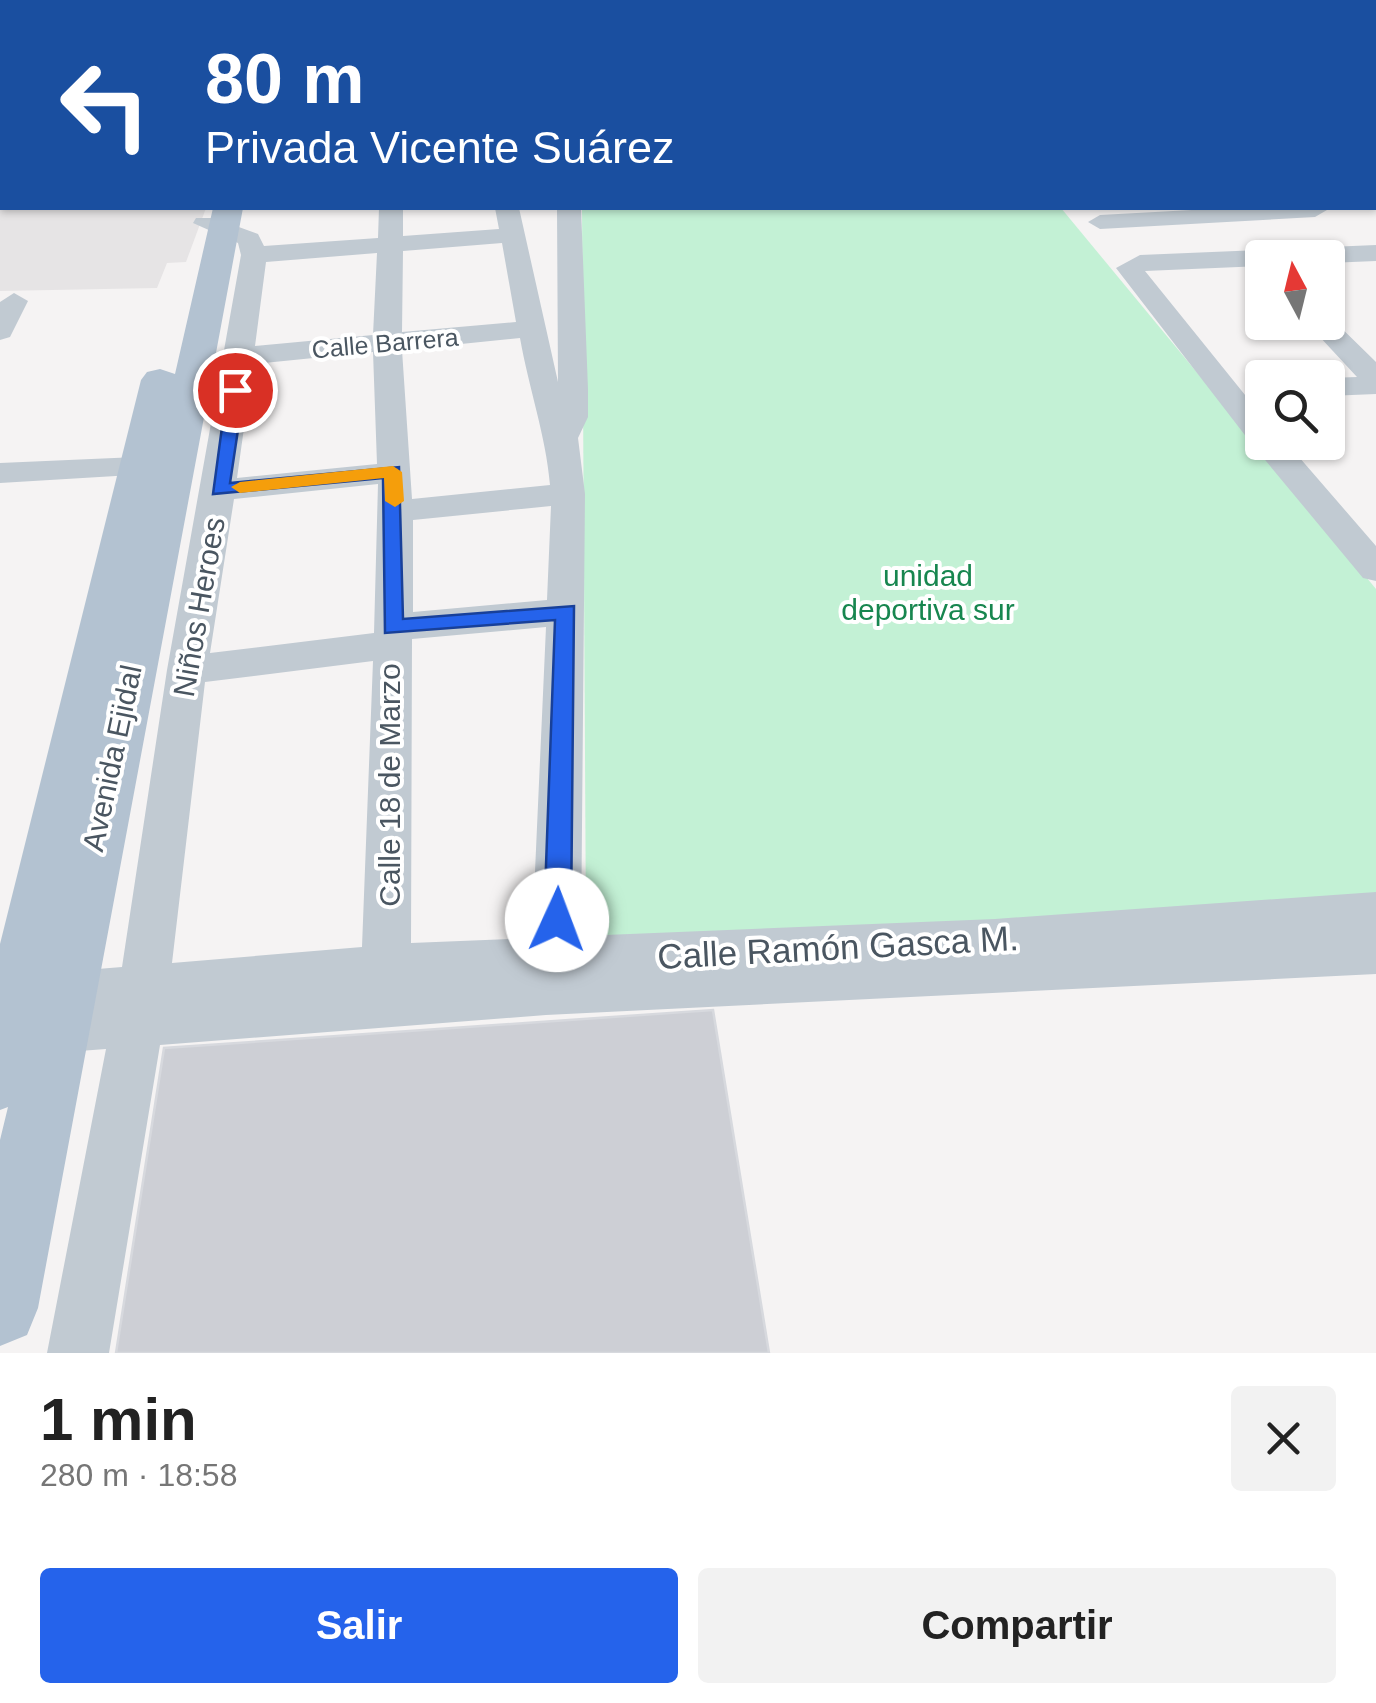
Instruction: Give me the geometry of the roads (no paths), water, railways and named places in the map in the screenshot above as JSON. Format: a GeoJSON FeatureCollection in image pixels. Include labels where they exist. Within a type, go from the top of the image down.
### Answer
{"type":"FeatureCollection","features":[{"type":"Feature","properties":{"kind":"main road","name":"Avenida Ejidal"},"geometry":{"type":"LineString","coordinates":[[0,1308],[21,1023],[136,466],[224,225]]}},
{"type":"Feature","properties":{"kind":"main road","name":"Avenida Ejidal"},"geometry":{"type":"LineString","coordinates":[[21,1023],[224,225]]}},
{"type":"Feature","properties":{"kind":"street"},"geometry":{"type":"LineString","coordinates":[[508,210],[550,418],[562,438],[568,494],[551,976]]}},
{"type":"Feature","properties":{"kind":"street"},"geometry":{"type":"LineString","coordinates":[[562,438],[572,418],[570,210]]}},
{"type":"Feature","properties":{"kind":"street"},"geometry":{"type":"LineString","coordinates":[[1100,222],[1298,210]]}},
{"type":"Feature","properties":{"kind":"street"},"geometry":{"type":"LineString","coordinates":[[1315,210],[1370,254]]}},
{"type":"Feature","properties":{"kind":"street"},"geometry":{"type":"LineString","coordinates":[[224,225],[389,226],[512,235]]}},
{"type":"Feature","properties":{"kind":"street","name":"Niños Heroes"},"geometry":{"type":"LineString","coordinates":[[78,1353],[141,1004],[187,670],[240,356],[224,225]]}},
{"type":"Feature","properties":{"kind":"street","name":"Calle 18 de Marzo"},"geometry":{"type":"LineString","coordinates":[[386,986],[396,511],[387,344],[389,226]]}},
{"type":"Feature","properties":{"kind":"street"},"geometry":{"type":"LineString","coordinates":[[1345,255],[1370,254]]}},
{"type":"Feature","properties":{"kind":"street"},"geometry":{"type":"LineString","coordinates":[[1245,260],[1133,264],[1129,273],[1245,415]]}},
{"type":"Feature","properties":{"kind":"street"},"geometry":{"type":"LineString","coordinates":[[0,331],[14,301]]}},
{"type":"Feature","properties":{"kind":"street","name":"Calle Barrera"},"geometry":{"type":"LineString","coordinates":[[240,356],[530,329]]}},
{"type":"Feature","properties":{"kind":"street"},"geometry":{"type":"LineString","coordinates":[[1337,340],[1376,382]]}},
{"type":"Feature","properties":{"kind":"street"},"geometry":{"type":"LineString","coordinates":[[1345,385],[1376,382]]}},
{"type":"Feature","properties":{"kind":"street"},"geometry":{"type":"LineString","coordinates":[[1224,390],[1245,389]]}},
{"type":"Feature","properties":{"kind":"street"},"geometry":{"type":"LineString","coordinates":[[1283,460],[1376,570]]}},
{"type":"Feature","properties":{"kind":"street"},"geometry":{"type":"LineString","coordinates":[[0,473],[136,466]]}},
{"type":"Feature","properties":{"kind":"street"},"geometry":{"type":"LineString","coordinates":[[220,490],[393,472]]}},
{"type":"Feature","properties":{"kind":"street"},"geometry":{"type":"LineString","coordinates":[[396,511],[568,494]]}},
{"type":"Feature","properties":{"kind":"street"},"geometry":{"type":"LineString","coordinates":[[187,670],[566,612]]}},
{"type":"Feature","properties":{"kind":"street","name":"Calle Ramón Gasca M."},"geometry":{"type":"LineString","coordinates":[[997,956],[1376,913]]}},
{"type":"Feature","properties":{"kind":"street","name":"Calle Ramón Gasca M."},"geometry":{"type":"LineString","coordinates":[[21,1023],[141,1004],[551,976],[997,956],[1376,952]]}},
{"type":"Feature","properties":{"kind":"park label","name":"unidad deportiva sur"},"geometry":{"type":"Point","coordinates":[928,592]}}]}
